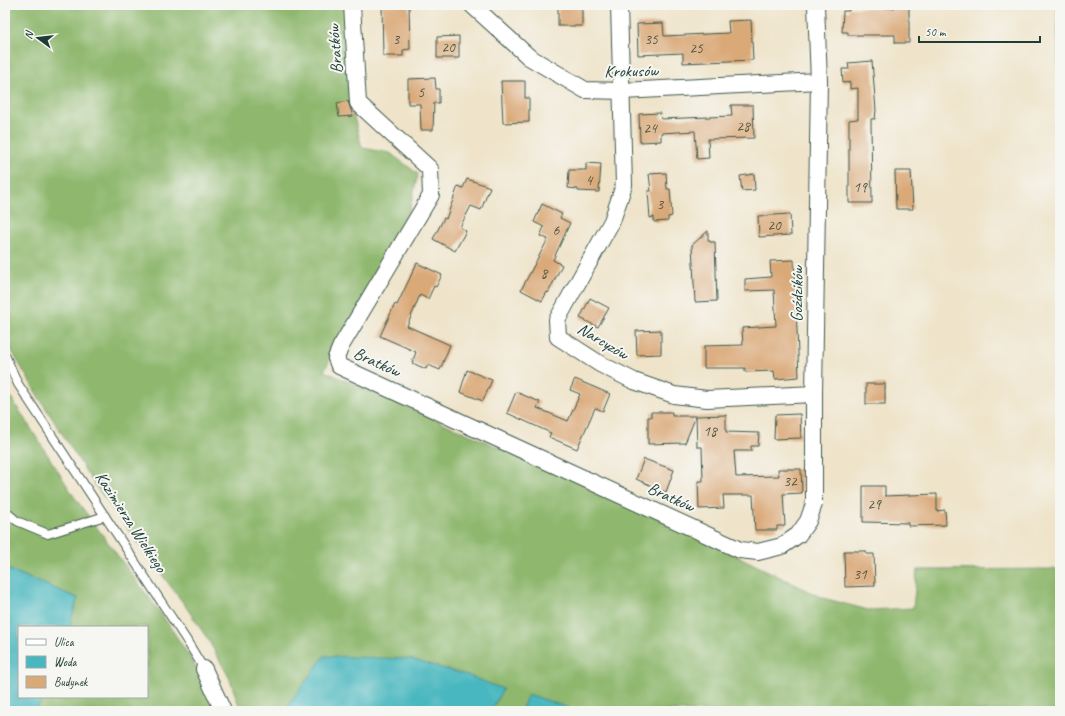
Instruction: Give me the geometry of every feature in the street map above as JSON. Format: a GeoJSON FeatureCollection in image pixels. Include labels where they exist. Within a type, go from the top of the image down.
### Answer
{"type":"FeatureCollection","features":[{"type":"Feature","properties":{"kind":"street","name":"Bratków"},"geometry":{"type":"LineString","coordinates":[[352,5],[358,104],[430,169],[430,195],[341,346],[336,358],[339,366],[740,550],[758,552]]}},
{"type":"Feature","properties":{"kind":"street","name":"Krokusów"},"geometry":{"type":"LineString","coordinates":[[472,5],[530,57],[586,90],[622,91],[819,81]]}},
{"type":"Feature","properties":{"kind":"street"},"geometry":{"type":"LineString","coordinates":[[619,5],[622,91]]}},
{"type":"Feature","properties":{"kind":"street","name":"Goździków"},"geometry":{"type":"LineString","coordinates":[[758,552],[782,546],[798,535],[808,521],[814,504],[814,394],[819,81],[816,5]]}},
{"type":"Feature","properties":{"kind":"street","name":"Narcyzów"},"geometry":{"type":"LineString","coordinates":[[622,91],[624,185],[612,220],[557,320],[558,337],[600,364],[634,381],[674,395],[707,399],[814,394]]}},
{"type":"Feature","properties":{"kind":"street","name":"Kazimierza Wielkiego"},"geometry":{"type":"LineString","coordinates":[[204,669],[223,711]]}},
{"type":"Feature","properties":{"kind":"lane","name":"Kazimierza Wielkiego"},"geometry":{"type":"LineString","coordinates":[[5,355],[18,384],[204,669]]}},
{"type":"Feature","properties":{"kind":"lane"},"geometry":{"type":"LineString","coordinates":[[5,511],[17,521],[48,534],[105,516]]}},
{"type":"Feature","properties":{"kind":"green space"},"geometry":{"type":"Polygon","coordinates":[[[5,5],[349,5],[351,99],[362,148],[390,153],[418,174],[408,217],[324,371],[647,512],[823,598],[868,610],[913,608],[917,570],[1060,569],[1060,711],[241,711],[229,677],[209,641],[184,604],[94,484],[38,396],[5,339],[5,5]]]}},
{"type":"Feature","properties":{"kind":"green space"},"geometry":{"type":"Polygon","coordinates":[[[1057,5],[1060,5],[1060,132],[1057,5]]]}},
{"type":"Feature","properties":{"kind":"green space"},"geometry":{"type":"Polygon","coordinates":[[[5,388],[75,498],[164,618],[188,654],[207,687],[216,711],[33,711],[45,698],[148,698],[148,626],[69,626],[78,598],[5,568],[5,388]]]}},
{"type":"Feature","properties":{"kind":"water"},"geometry":{"type":"Polygon","coordinates":[[[5,568],[78,598],[69,626],[18,626],[18,698],[45,698],[33,711],[5,711],[5,568]]]}},
{"type":"Feature","properties":{"kind":"water"},"geometry":{"type":"Polygon","coordinates":[[[324,656],[410,659],[467,675],[503,689],[491,711],[284,711],[324,656]]]}},
{"type":"Feature","properties":{"kind":"water"},"geometry":{"type":"Polygon","coordinates":[[[528,694],[578,711],[521,711],[528,694]]]}},
{"type":"Feature","properties":{"kind":"building"},"geometry":{"type":"Polygon","coordinates":[[[382,5],[409,5],[410,49],[403,50],[403,56],[383,56],[382,5]]]}},
{"type":"Feature","properties":{"kind":"building"},"geometry":{"type":"Polygon","coordinates":[[[558,5],[582,5],[582,26],[558,26],[558,5]]]}},
{"type":"Feature","properties":{"kind":"building"},"geometry":{"type":"Polygon","coordinates":[[[894,5],[909,5],[909,43],[895,43],[895,35],[848,35],[848,32],[842,32],[843,11],[849,11],[849,8],[894,8],[894,5]]]}},
{"type":"Feature","properties":{"kind":"building"},"geometry":{"type":"Polygon","coordinates":[[[751,20],[753,60],[683,63],[683,53],[638,55],[637,24],[663,23],[664,36],[729,33],[728,21],[751,20]]]}},
{"type":"Feature","properties":{"kind":"building"},"geometry":{"type":"Polygon","coordinates":[[[459,36],[459,58],[437,58],[437,37],[459,36]]]}},
{"type":"Feature","properties":{"kind":"building"},"geometry":{"type":"Polygon","coordinates":[[[872,61],[876,110],[875,119],[871,119],[872,203],[849,203],[849,120],[858,119],[858,88],[850,89],[850,82],[843,83],[842,69],[849,69],[848,63],[872,61]]]}},
{"type":"Feature","properties":{"kind":"building"},"geometry":{"type":"Polygon","coordinates":[[[435,78],[436,89],[439,89],[439,103],[434,103],[433,130],[421,130],[420,104],[408,104],[408,79],[435,78]]]}},
{"type":"Feature","properties":{"kind":"building"},"geometry":{"type":"Polygon","coordinates":[[[501,81],[525,81],[525,98],[529,98],[529,122],[503,123],[501,81]]]}},
{"type":"Feature","properties":{"kind":"building"},"geometry":{"type":"Polygon","coordinates":[[[348,101],[353,116],[339,117],[337,103],[348,101]]]}},
{"type":"Feature","properties":{"kind":"building"},"geometry":{"type":"Polygon","coordinates":[[[731,105],[753,105],[754,138],[708,139],[709,158],[697,159],[695,131],[661,133],[661,141],[640,142],[639,114],[660,113],[661,119],[732,116],[731,105]]]}},
{"type":"Feature","properties":{"kind":"building"},"geometry":{"type":"Polygon","coordinates":[[[586,163],[601,164],[599,192],[578,191],[578,189],[568,188],[569,170],[586,170],[586,163]]]}},
{"type":"Feature","properties":{"kind":"building"},"geometry":{"type":"Polygon","coordinates":[[[895,171],[911,171],[913,209],[896,209],[895,171]]]}},
{"type":"Feature","properties":{"kind":"building"},"geometry":{"type":"Polygon","coordinates":[[[666,173],[667,189],[670,189],[672,216],[668,217],[668,221],[654,222],[654,217],[650,218],[648,191],[651,191],[649,174],[666,173]]]}},
{"type":"Feature","properties":{"kind":"building"},"geometry":{"type":"Polygon","coordinates":[[[754,174],[755,190],[742,191],[740,176],[754,174]]]}},
{"type":"Feature","properties":{"kind":"building"},"geometry":{"type":"Polygon","coordinates":[[[467,179],[490,187],[481,210],[471,206],[460,227],[466,231],[455,251],[433,239],[444,218],[446,219],[458,186],[463,188],[467,179]]]}},
{"type":"Feature","properties":{"kind":"building"},"geometry":{"type":"Polygon","coordinates":[[[542,204],[562,214],[560,218],[570,223],[553,260],[562,265],[548,293],[547,292],[542,301],[521,290],[548,239],[540,236],[544,227],[534,222],[542,204]]]}},
{"type":"Feature","properties":{"kind":"building"},"geometry":{"type":"Polygon","coordinates":[[[790,214],[791,235],[759,237],[758,216],[790,214]]]}},
{"type":"Feature","properties":{"kind":"building"},"geometry":{"type":"Polygon","coordinates":[[[708,231],[708,241],[715,242],[717,301],[695,302],[692,245],[708,231]]]}},
{"type":"Feature","properties":{"kind":"building"},"geometry":{"type":"Polygon","coordinates":[[[794,260],[799,377],[775,379],[774,371],[745,372],[745,368],[704,368],[704,346],[743,345],[742,328],[776,326],[774,290],[745,291],[745,279],[771,277],[770,261],[794,260]]]}},
{"type":"Feature","properties":{"kind":"building"},"geometry":{"type":"Polygon","coordinates":[[[417,263],[442,275],[436,287],[434,286],[428,299],[420,295],[407,326],[450,345],[440,370],[428,365],[426,369],[412,363],[416,352],[380,336],[417,263]]]}},
{"type":"Feature","properties":{"kind":"building"},"geometry":{"type":"Polygon","coordinates":[[[590,298],[609,308],[598,327],[580,318],[590,298]]]}},
{"type":"Feature","properties":{"kind":"building"},"geometry":{"type":"Polygon","coordinates":[[[661,330],[661,354],[637,355],[636,331],[661,330]]]}},
{"type":"Feature","properties":{"kind":"building"},"geometry":{"type":"Polygon","coordinates":[[[467,370],[492,380],[483,401],[460,392],[467,370]]]}},
{"type":"Feature","properties":{"kind":"building"},"geometry":{"type":"Polygon","coordinates":[[[575,379],[610,394],[603,411],[595,408],[577,449],[549,437],[551,433],[507,413],[516,392],[540,402],[537,408],[568,421],[580,394],[570,390],[575,379]]]}},
{"type":"Feature","properties":{"kind":"building"},"geometry":{"type":"Polygon","coordinates":[[[866,384],[885,384],[885,404],[866,404],[866,384]]]}},
{"type":"Feature","properties":{"kind":"building"},"geometry":{"type":"Polygon","coordinates":[[[651,412],[672,412],[672,416],[696,416],[685,443],[648,444],[648,417],[651,417],[651,412]]]}},
{"type":"Feature","properties":{"kind":"building"},"geometry":{"type":"Polygon","coordinates":[[[800,414],[801,438],[774,439],[775,415],[800,414]]]}},
{"type":"Feature","properties":{"kind":"building"},"geometry":{"type":"Polygon","coordinates":[[[726,415],[726,432],[759,433],[758,446],[751,446],[751,451],[734,451],[736,477],[779,476],[778,469],[801,469],[802,493],[783,494],[785,526],[777,526],[777,530],[755,530],[753,495],[723,495],[724,508],[699,509],[698,481],[703,481],[702,447],[697,447],[696,416],[726,415]]]}},
{"type":"Feature","properties":{"kind":"building"},"geometry":{"type":"Polygon","coordinates":[[[644,459],[674,470],[666,492],[636,479],[644,459]]]}},
{"type":"Feature","properties":{"kind":"building"},"geometry":{"type":"Polygon","coordinates":[[[863,486],[885,486],[885,496],[937,494],[937,511],[945,510],[946,525],[908,526],[908,523],[863,522],[863,486]]]}},
{"type":"Feature","properties":{"kind":"building"},"geometry":{"type":"Polygon","coordinates":[[[844,551],[866,551],[866,554],[874,554],[875,586],[845,587],[844,551]]]}}]}
